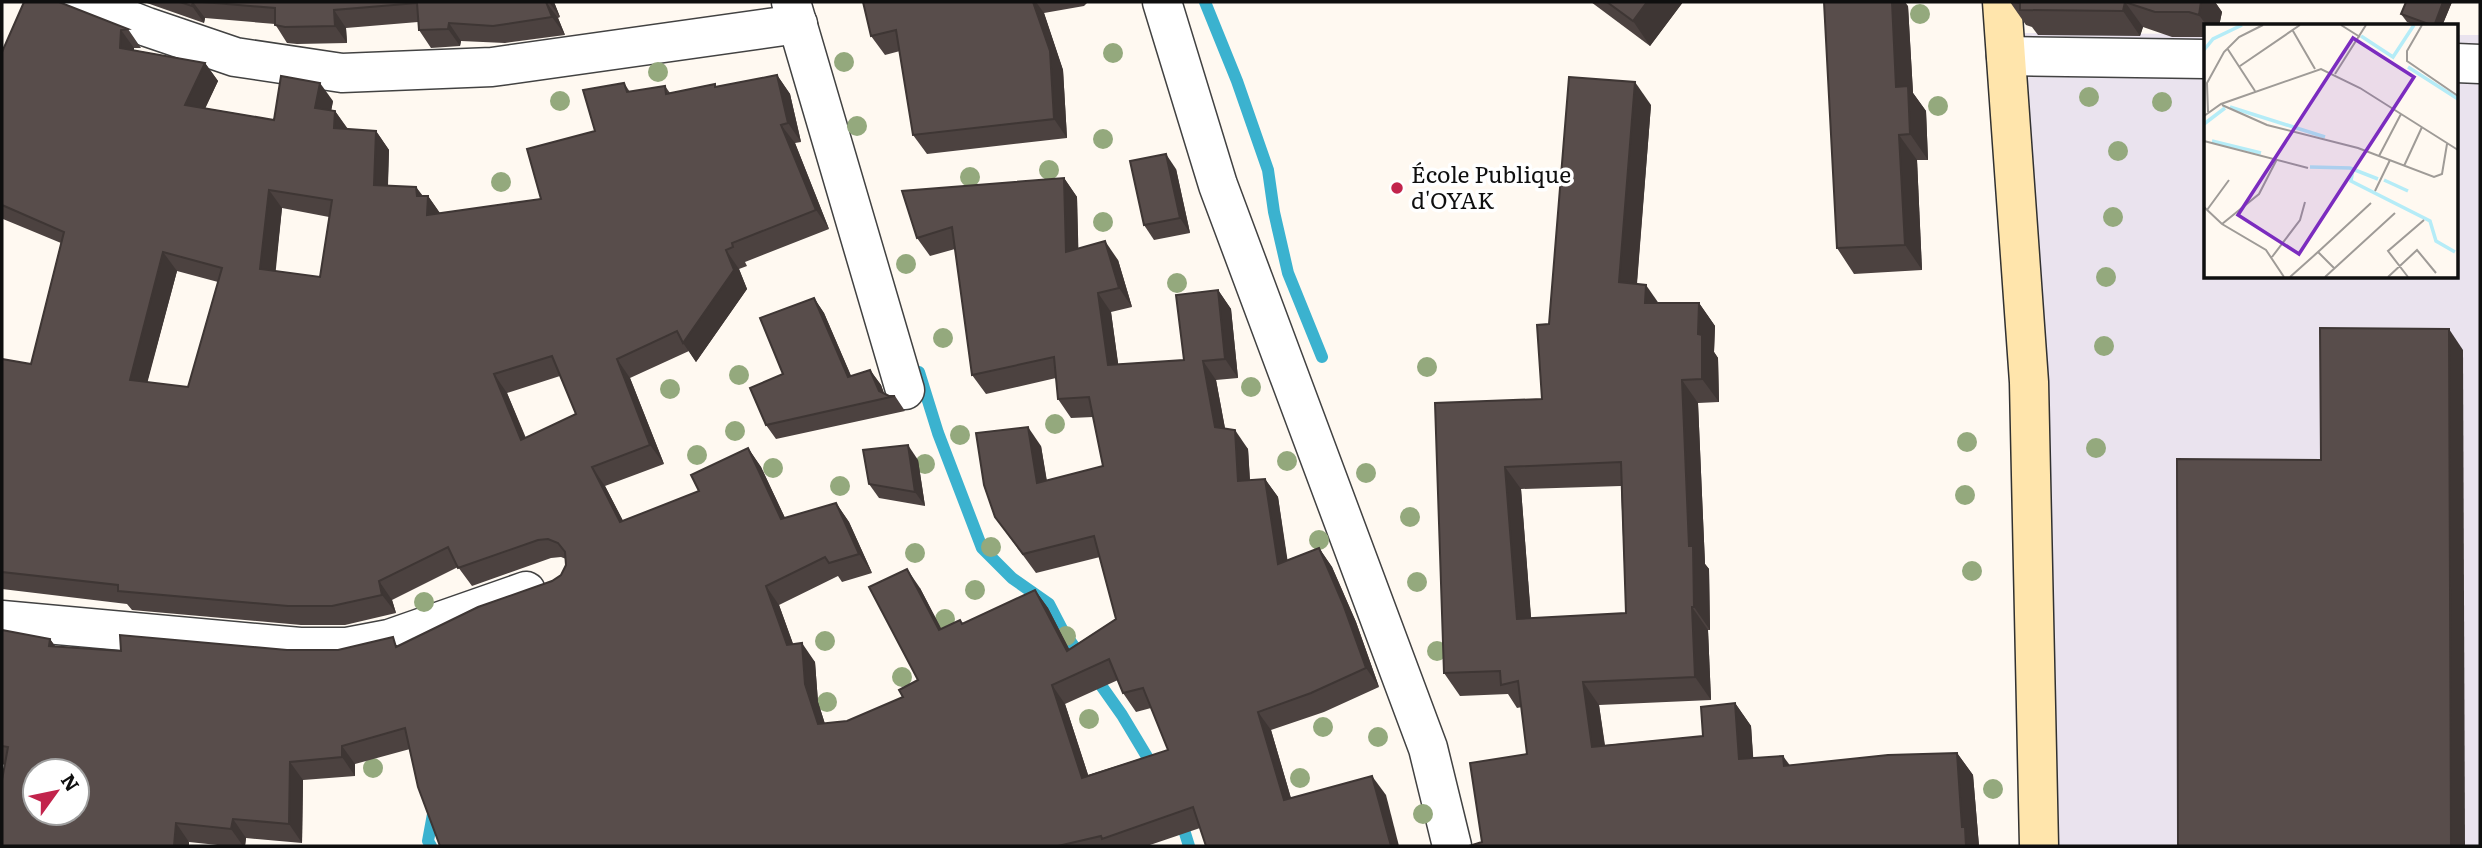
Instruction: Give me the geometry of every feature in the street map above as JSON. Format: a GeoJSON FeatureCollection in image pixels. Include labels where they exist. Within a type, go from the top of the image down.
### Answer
{"type":"FeatureCollection","features":[{"type":"Feature","properties":{"kind":"main road"},"geometry":{"type":"LineString","coordinates":[[2002,2],[2029,382],[2039,846]]}},
{"type":"Feature","properties":{"kind":"street"},"geometry":{"type":"LineString","coordinates":[[83,2],[235,57],[342,73],[492,67],[794,13],[905,390]]}},
{"type":"Feature","properties":{"kind":"street"},"geometry":{"type":"LineString","coordinates":[[1162,2],[1218,185],[1428,748],[1452,846]]}},
{"type":"Feature","properties":{"kind":"street"},"geometry":{"type":"LineString","coordinates":[[2006,56],[2204,60]]}},
{"type":"Feature","properties":{"kind":"street"},"geometry":{"type":"LineString","coordinates":[[2458,63],[2480,64]]}},
{"type":"Feature","properties":{"kind":"street"},"geometry":{"type":"LineString","coordinates":[[2,620],[300,647],[347,647],[389,639],[558,579]]}},
{"type":"Feature","properties":{"kind":"shaded area"},"geometry":{"type":"Polygon","coordinates":[[[2022,33],[2204,34],[2204,278],[2458,278],[2458,35],[2480,35],[2480,846],[2046,846],[2022,33]]]}},
{"type":"Feature","properties":{"kind":"building"},"geometry":{"type":"Polygon","coordinates":[[[24,2],[59,2],[128,29],[121,30],[120,48],[205,63],[185,105],[274,120],[281,76],[320,83],[315,108],[335,111],[334,128],[376,131],[374,185],[416,187],[417,196],[428,196],[427,215],[541,199],[527,149],[595,131],[583,90],[624,83],[627,92],[665,86],[666,94],[777,75],[788,123],[781,125],[816,210],[732,243],[733,247],[726,250],[734,270],[683,343],[677,331],[617,359],[650,445],[592,467],[620,522],[699,491],[691,475],[748,448],[781,519],[836,503],[859,554],[829,563],[825,557],[766,586],[787,645],[802,643],[805,684],[818,724],[847,721],[903,697],[899,690],[918,680],[869,587],[907,569],[939,630],[960,620],[962,624],[1035,590],[1067,651],[1116,619],[1094,536],[1023,554],[995,517],[984,485],[976,433],[1028,427],[1037,483],[1103,466],[1089,397],[1058,399],[1054,357],[972,375],[952,227],[917,238],[902,191],[1064,178],[1066,252],[1105,241],[1119,288],[1098,293],[1108,365],[1184,360],[1176,295],[1218,290],[1225,359],[1203,361],[1215,427],[1235,430],[1238,481],[1265,479],[1278,564],[1319,548],[1366,668],[1311,693],[1258,712],[1284,800],[1372,776],[1391,846],[1206,846],[1193,807],[1102,839],[1101,836],[1058,846],[440,846],[418,787],[405,728],[342,746],[342,757],[290,762],[289,824],[233,819],[231,829],[176,823],[174,846],[2,846],[2,780],[8,747],[2,746],[2,630],[50,639],[49,646],[121,651],[120,635],[287,650],[338,650],[393,637],[396,647],[478,607],[552,581],[561,575],[566,565],[565,552],[558,543],[548,539],[538,540],[458,568],[448,547],[379,581],[382,595],[332,606],[288,606],[118,591],[118,585],[2,572],[2,359],[31,364],[64,232],[2,205],[2,52],[24,2]],[[269,190],[260,269],[320,277],[332,200],[269,190]],[[163,252],[130,380],[188,387],[222,268],[163,252]],[[552,356],[494,374],[521,440],[576,414],[552,356]],[[1109,659],[1052,685],[1082,778],[1168,750],[1143,688],[1123,693],[1109,659]]]}},
{"type":"Feature","properties":{"kind":"building"},"geometry":{"type":"Polygon","coordinates":[[[203,2],[546,2],[552,17],[493,26],[449,23],[448,29],[419,30],[417,3],[334,10],[335,26],[285,27],[275,25],[275,8],[203,2]]]}},
{"type":"Feature","properties":{"kind":"building"},"geometry":{"type":"Polygon","coordinates":[[[863,2],[1033,2],[1050,51],[1054,119],[913,135],[896,30],[871,36],[863,2]]]}},
{"type":"Feature","properties":{"kind":"building"},"geometry":{"type":"Polygon","coordinates":[[[1607,2],[1647,2],[1633,21],[1607,2]]]}},
{"type":"Feature","properties":{"kind":"building"},"geometry":{"type":"Polygon","coordinates":[[[1824,2],[1892,2],[1896,87],[1908,86],[1910,134],[1899,135],[1905,245],[1837,248],[1824,2]]]}},
{"type":"Feature","properties":{"kind":"building"},"geometry":{"type":"Polygon","coordinates":[[[2015,2],[2125,2],[2123,11],[2020,10],[2020,3],[2015,2]]]}},
{"type":"Feature","properties":{"kind":"building"},"geometry":{"type":"Polygon","coordinates":[[[2125,2],[2201,2],[2199,15],[2189,12],[2155,12],[2125,2]]]}},
{"type":"Feature","properties":{"kind":"building"},"geometry":{"type":"Polygon","coordinates":[[[2406,2],[2443,2],[2435,24],[2401,14],[2406,2]]]}},
{"type":"Feature","properties":{"kind":"building"},"geometry":{"type":"Polygon","coordinates":[[[1569,77],[1635,82],[1619,282],[1646,285],[1645,303],[1699,303],[1698,334],[1702,335],[1702,379],[1682,380],[1689,546],[1693,546],[1695,677],[1583,682],[1592,747],[1703,736],[1701,707],[1735,703],[1739,759],[1783,756],[1784,766],[1888,755],[1957,753],[1962,827],[1965,827],[1966,846],[1469,846],[1482,842],[1470,763],[1527,754],[1518,681],[1501,685],[1500,671],[1444,673],[1435,403],[1542,399],[1537,325],[1549,324],[1569,77]],[[1621,462],[1505,467],[1517,619],[1626,613],[1621,462]]]}},
{"type":"Feature","properties":{"kind":"building"},"geometry":{"type":"Polygon","coordinates":[[[1166,154],[1180,218],[1144,225],[1130,161],[1166,154]]]}},
{"type":"Feature","properties":{"kind":"building"},"geometry":{"type":"Polygon","coordinates":[[[814,298],[848,377],[870,370],[879,391],[895,396],[766,425],[750,388],[783,374],[760,318],[814,298]]]}},
{"type":"Feature","properties":{"kind":"building"},"geometry":{"type":"Polygon","coordinates":[[[2320,328],[2449,329],[2451,846],[2178,846],[2177,459],[2321,460],[2320,328]]]}},
{"type":"Feature","properties":{"kind":"building"},"geometry":{"type":"Polygon","coordinates":[[[908,445],[915,492],[869,484],[863,450],[908,445]]]}},
{"type":"Feature","properties":{"kind":"waterway"},"geometry":{"type":"LineString","coordinates":[[1205,2],[1237,81],[1268,170],[1274,212],[1288,273],[1322,357]]}},
{"type":"Feature","properties":{"kind":"waterway"},"geometry":{"type":"LineString","coordinates":[[919,372],[938,433],[982,548],[1012,578],[1049,604],[1063,631],[1083,659]]}},
{"type":"Feature","properties":{"kind":"waterway"},"geometry":{"type":"LineString","coordinates":[[1093,674],[1122,715],[1155,770]]}},
{"type":"Feature","properties":{"kind":"waterway"},"geometry":{"type":"LineString","coordinates":[[431,846],[428,841],[433,814]]}},
{"type":"Feature","properties":{"kind":"waterway"},"geometry":{"type":"LineString","coordinates":[[1180,817],[1189,846]]}},
{"type":"Feature","properties":{"kind":"place","name":"École Publique d'OYAK"},"geometry":{"type":"Point","coordinates":[1397,188]}}]}
